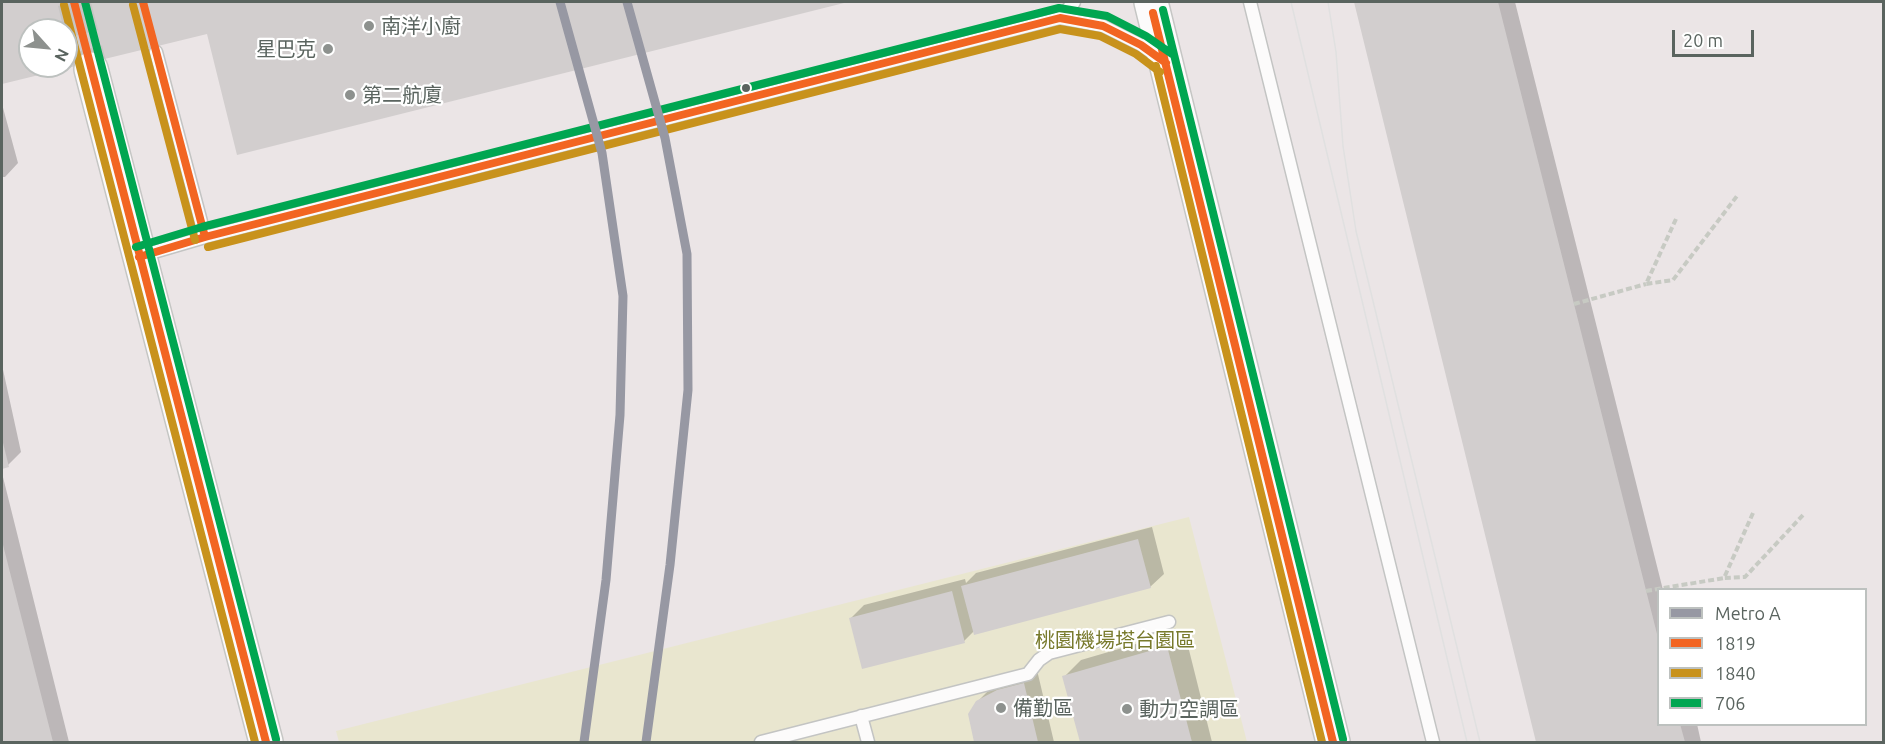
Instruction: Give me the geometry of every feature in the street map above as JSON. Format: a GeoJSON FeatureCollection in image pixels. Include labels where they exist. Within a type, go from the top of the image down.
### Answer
{"type":"FeatureCollection","features":[{"type":"Feature","properties":{"kind":"street"},"geometry":{"type":"LineString","coordinates":[[1150,2],[1333,742]]}},
{"type":"Feature","properties":{"kind":"street"},"geometry":{"type":"LineString","coordinates":[[91,69],[266,742]]}},
{"type":"Feature","properties":{"kind":"lane"},"geometry":{"type":"LineString","coordinates":[[1060,18],[1074,2]]}},
{"type":"Feature","properties":{"kind":"lane"},"geometry":{"type":"LineString","coordinates":[[1250,2],[1433,742]]}},
{"type":"Feature","properties":{"kind":"lane"},"geometry":{"type":"LineString","coordinates":[[139,257],[205,237],[1060,18],[1104,26],[1141,45],[1166,63]]}},
{"type":"Feature","properties":{"kind":"lane"},"geometry":{"type":"LineString","coordinates":[[156,52],[205,237]]}},
{"type":"Feature","properties":{"kind":"lane"},"geometry":{"type":"LineString","coordinates":[[761,742],[1028,674],[1039,660],[1049,653],[1169,622]]}},
{"type":"Feature","properties":{"kind":"lane"},"geometry":{"type":"LineString","coordinates":[[861,716],[868,742]]}},
{"type":"Feature","properties":{"kind":"path"},"geometry":{"type":"LineString","coordinates":[[1574,304],[1646,284],[1673,280],[1737,196]]}},
{"type":"Feature","properties":{"kind":"path"},"geometry":{"type":"LineString","coordinates":[[1646,284],[1676,219]]}},
{"type":"Feature","properties":{"kind":"path"},"geometry":{"type":"LineString","coordinates":[[1724,578],[1753,513]]}},
{"type":"Feature","properties":{"kind":"path"},"geometry":{"type":"LineString","coordinates":[[1664,588],[1724,578],[1745,577],[1804,514]]}},
{"type":"Feature","properties":{"kind":"path"},"geometry":{"type":"LineString","coordinates":[[1646,591],[1657,589]]}},
{"type":"Feature","properties":{"kind":"green space","name":"桃園機場塔台園區"},"geometry":{"type":"Polygon","coordinates":[[[1189,517],[1247,742],[339,742],[336,731],[1189,517]]]}},
{"type":"Feature","properties":{"kind":"building","name":"第二航廈"},"geometry":{"type":"Polygon","coordinates":[[[2,2],[848,2],[237,155],[207,34],[78,65],[78,18],[18,18],[18,78],[27,78],[2,84],[2,2]]]}},
{"type":"Feature","properties":{"kind":"building"},"geometry":{"type":"Polygon","coordinates":[[[1354,2],[1498,2],[1657,634],[1657,726],[1681,726],[1685,742],[1536,742],[1354,2]]]}},
{"type":"Feature","properties":{"kind":"building"},"geometry":{"type":"Polygon","coordinates":[[[2,439],[9,467],[2,469],[2,439]]]}},
{"type":"Feature","properties":{"kind":"building"},"geometry":{"type":"Polygon","coordinates":[[[1138,539],[1151,588],[974,635],[961,586],[1138,539]]]}},
{"type":"Feature","properties":{"kind":"building"},"geometry":{"type":"Polygon","coordinates":[[[2,541],[53,742],[2,742],[2,541]]]}},
{"type":"Feature","properties":{"kind":"building"},"geometry":{"type":"Polygon","coordinates":[[[952,591],[965,643],[862,669],[849,618],[952,591]]]}},
{"type":"Feature","properties":{"kind":"building","name":"動力空調區"},"geometry":{"type":"Polygon","coordinates":[[[1167,646],[1192,742],[1080,742],[1062,676],[1167,646]]]}},
{"type":"Feature","properties":{"kind":"building","name":"備勤區"},"geometry":{"type":"Polygon","coordinates":[[[1024,683],[1038,742],[974,742],[968,714],[976,701],[997,690],[1024,683]]]}},
{"type":"Feature","properties":{"kind":"tunnel"},"geometry":{"type":"LineString","coordinates":[[74,2],[91,69]]}},
{"type":"Feature","properties":{"kind":"tram line"},"geometry":{"type":"LineString","coordinates":[[1291,2],[1467,742]]}},
{"type":"Feature","properties":{"kind":"tram line"},"geometry":{"type":"LineString","coordinates":[[1328,2],[1336,52],[1343,146],[1356,231],[1480,742]]}},
{"type":"Feature","properties":{"kind":"metro line","name":"A"},"geometry":{"type":"LineString","coordinates":[[560,2],[602,153],[623,296],[620,415],[606,580],[584,742]]}},
{"type":"Feature","properties":{"kind":"metro line","name":"A"},"geometry":{"type":"LineString","coordinates":[[627,2],[665,138],[687,254],[688,390],[670,565],[646,742]]}},
{"type":"Feature","properties":{"kind":"transit line","name":"1819"},"geometry":{"type":"LineString","coordinates":[[74,2],[266,742]]}},
{"type":"Feature","properties":{"kind":"transit line","name":"706"},"geometry":{"type":"LineString","coordinates":[[85,2],[276,739]]}},
{"type":"Feature","properties":{"kind":"transit line","name":"1819"},"geometry":{"type":"LineString","coordinates":[[143,2],[205,237]]}},
{"type":"Feature","properties":{"kind":"transit line","name":"1840"},"geometry":{"type":"LineString","coordinates":[[64,5],[255,742]]}},
{"type":"Feature","properties":{"kind":"transit line","name":"1840"},"geometry":{"type":"LineString","coordinates":[[133,5],[195,240]]}},
{"type":"Feature","properties":{"kind":"transit line","name":"706"},"geometry":{"type":"LineString","coordinates":[[136,247],[202,227],[1059,8],[1107,16],[1146,36],[1172,54]]}},
{"type":"Feature","properties":{"kind":"transit line","name":"706"},"geometry":{"type":"LineString","coordinates":[[1163,10],[1343,739]]}},
{"type":"Feature","properties":{"kind":"transit line","name":"1819"},"geometry":{"type":"LineString","coordinates":[[1153,13],[1333,742]]}},
{"type":"Feature","properties":{"kind":"transit line","name":"1819"},"geometry":{"type":"LineString","coordinates":[[139,257],[205,237],[1060,18],[1103,26],[1141,45],[1166,63]]}},
{"type":"Feature","properties":{"kind":"transit line","name":"1840"},"geometry":{"type":"LineString","coordinates":[[208,247],[1060,29],[1100,36],[1136,54],[1160,72]]}},
{"type":"Feature","properties":{"kind":"transit line","name":"1840"},"geometry":{"type":"LineString","coordinates":[[1156,66],[1322,742]]}},
{"type":"Feature","properties":{"kind":"place","name":"南洋小廚"},"geometry":{"type":"Point","coordinates":[369,26]}},
{"type":"Feature","properties":{"kind":"place","name":"星巴克"},"geometry":{"type":"Point","coordinates":[328,49]}},
{"type":"Feature","properties":{"kind":"place","name":"第二航廈"},"geometry":{"type":"Point","coordinates":[350,95]}},
{"type":"Feature","properties":{"kind":"place","name":"備勤區"},"geometry":{"type":"Point","coordinates":[1001,708]}},
{"type":"Feature","properties":{"kind":"place","name":"動力空調區"},"geometry":{"type":"Point","coordinates":[1127,709]}}]}
